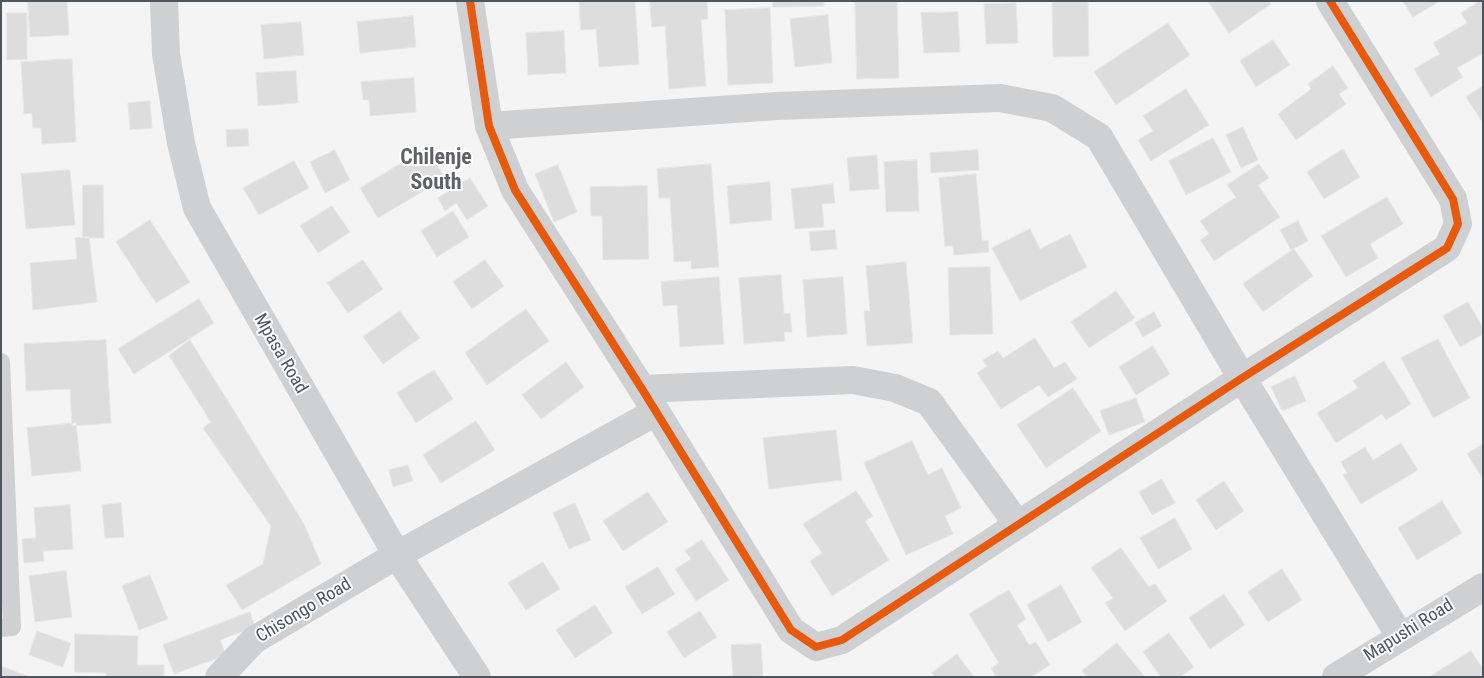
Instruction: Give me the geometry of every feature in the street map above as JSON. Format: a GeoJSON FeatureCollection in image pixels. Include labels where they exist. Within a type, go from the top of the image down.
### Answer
{"type":"FeatureCollection","features":[{"type":"Feature","properties":{"kind":"street","name":"Mpasa Road"},"geometry":{"type":"LineString","coordinates":[[164,1],[166,54],[181,142],[197,208],[397,556],[477,677]]}},
{"type":"Feature","properties":{"kind":"street"},"geometry":{"type":"LineString","coordinates":[[470,1],[489,126],[515,190],[649,400],[791,630],[816,647],[842,640],[1242,378],[1447,248],[1458,224],[1453,199],[1330,1]]}},
{"type":"Feature","properties":{"kind":"street"},"geometry":{"type":"LineString","coordinates":[[489,126],[776,106],[1000,98],[1052,108],[1099,137],[1242,378],[1400,636]]}},
{"type":"Feature","properties":{"kind":"street"},"geometry":{"type":"LineString","coordinates":[[649,400],[854,380],[895,388],[929,402],[1018,525]]}},
{"type":"Feature","properties":{"kind":"street","name":"Chisongo Road"},"geometry":{"type":"LineString","coordinates":[[219,677],[254,640],[397,556],[649,400]]}},
{"type":"Feature","properties":{"kind":"street","name":"Mapushi Road"},"geometry":{"type":"LineString","coordinates":[[1336,677],[1400,636],[1483,587]]}},
{"type":"Feature","properties":{"kind":"lane"},"geometry":{"type":"LineString","coordinates":[[1,362],[12,627],[1,628]]}},
{"type":"Feature","properties":{"kind":"building"},"geometry":{"type":"Polygon","coordinates":[[[28,1],[67,1],[69,35],[30,37],[28,1]]]}},
{"type":"Feature","properties":{"kind":"building"},"geometry":{"type":"Polygon","coordinates":[[[579,1],[635,1],[639,64],[599,67],[596,29],[581,30],[579,1]]]}},
{"type":"Feature","properties":{"kind":"building"},"geometry":{"type":"Polygon","coordinates":[[[650,1],[707,1],[708,19],[701,20],[706,86],[669,89],[665,26],[652,27],[650,1]]]}},
{"type":"Feature","properties":{"kind":"building"},"geometry":{"type":"Polygon","coordinates":[[[773,1],[824,1],[824,6],[773,7],[773,1]]]}},
{"type":"Feature","properties":{"kind":"building"},"geometry":{"type":"Polygon","coordinates":[[[855,1],[897,1],[899,78],[857,79],[855,1]]]}},
{"type":"Feature","properties":{"kind":"building"},"geometry":{"type":"Polygon","coordinates":[[[1088,1],[1089,56],[1053,57],[1052,2],[1088,1]]]}},
{"type":"Feature","properties":{"kind":"building"},"geometry":{"type":"Polygon","coordinates":[[[1208,1],[1269,1],[1271,4],[1229,33],[1208,1]]]}},
{"type":"Feature","properties":{"kind":"building"},"geometry":{"type":"Polygon","coordinates":[[[1403,1],[1440,1],[1413,17],[1403,1]]]}},
{"type":"Feature","properties":{"kind":"building"},"geometry":{"type":"Polygon","coordinates":[[[1483,1],[1483,53],[1457,68],[1463,77],[1431,97],[1414,69],[1440,54],[1433,43],[1467,23],[1461,13],[1483,1]]]}},
{"type":"Feature","properties":{"kind":"building"},"geometry":{"type":"Polygon","coordinates":[[[1016,3],[1018,43],[986,44],[984,4],[1016,3]]]}},
{"type":"Feature","properties":{"kind":"building"},"geometry":{"type":"Polygon","coordinates":[[[770,8],[773,83],[728,85],[725,10],[770,8]]]}},
{"type":"Feature","properties":{"kind":"building"},"geometry":{"type":"Polygon","coordinates":[[[958,12],[960,52],[924,53],[921,13],[958,12]]]}},
{"type":"Feature","properties":{"kind":"building"},"geometry":{"type":"Polygon","coordinates":[[[7,13],[27,13],[27,59],[7,60],[7,13]]]}},
{"type":"Feature","properties":{"kind":"building"},"geometry":{"type":"Polygon","coordinates":[[[828,15],[832,63],[795,67],[790,19],[828,15]]]}},
{"type":"Feature","properties":{"kind":"building"},"geometry":{"type":"Polygon","coordinates":[[[413,16],[416,47],[360,53],[357,22],[413,16]]]}},
{"type":"Feature","properties":{"kind":"building"},"geometry":{"type":"Polygon","coordinates":[[[301,22],[304,55],[264,59],[261,25],[301,22]]]}},
{"type":"Feature","properties":{"kind":"building"},"geometry":{"type":"Polygon","coordinates":[[[1168,23],[1190,55],[1116,105],[1094,72],[1168,23]]]}},
{"type":"Feature","properties":{"kind":"building"},"geometry":{"type":"Polygon","coordinates":[[[564,31],[566,73],[528,75],[526,33],[564,31]]]}},
{"type":"Feature","properties":{"kind":"building"},"geometry":{"type":"Polygon","coordinates":[[[1273,40],[1290,65],[1256,87],[1240,61],[1273,40]]]}},
{"type":"Feature","properties":{"kind":"building"},"geometry":{"type":"Polygon","coordinates":[[[72,59],[76,142],[42,144],[41,128],[33,128],[32,113],[24,114],[21,62],[72,59]]]}},
{"type":"Feature","properties":{"kind":"building"},"geometry":{"type":"Polygon","coordinates":[[[1333,66],[1348,88],[1339,94],[1346,104],[1296,140],[1278,114],[1311,89],[1308,84],[1333,66]]]}},
{"type":"Feature","properties":{"kind":"building"},"geometry":{"type":"Polygon","coordinates":[[[296,71],[298,103],[258,106],[256,73],[296,71]]]}},
{"type":"Feature","properties":{"kind":"building"},"geometry":{"type":"Polygon","coordinates":[[[414,78],[416,112],[370,116],[369,100],[363,100],[361,82],[414,78]]]}},
{"type":"Feature","properties":{"kind":"building"},"geometry":{"type":"Polygon","coordinates":[[[1483,86],[1483,123],[1466,97],[1483,86]]]}},
{"type":"Feature","properties":{"kind":"building"},"geometry":{"type":"Polygon","coordinates":[[[1186,89],[1209,125],[1151,161],[1138,140],[1153,131],[1143,116],[1186,89]]]}},
{"type":"Feature","properties":{"kind":"building"},"geometry":{"type":"Polygon","coordinates":[[[150,101],[152,128],[130,130],[128,103],[150,101]]]}},
{"type":"Feature","properties":{"kind":"building"},"geometry":{"type":"Polygon","coordinates":[[[1243,127],[1258,160],[1241,168],[1226,135],[1243,127]]]}},
{"type":"Feature","properties":{"kind":"building"},"geometry":{"type":"Polygon","coordinates":[[[248,129],[249,146],[227,147],[226,130],[248,129]]]}},
{"type":"Feature","properties":{"kind":"building"},"geometry":{"type":"Polygon","coordinates":[[[1213,138],[1231,172],[1186,195],[1169,161],[1213,138]]]}},
{"type":"Feature","properties":{"kind":"building"},"geometry":{"type":"Polygon","coordinates":[[[427,148],[445,178],[378,218],[360,188],[427,148]]]}},
{"type":"Feature","properties":{"kind":"building"},"geometry":{"type":"Polygon","coordinates":[[[1343,149],[1360,177],[1324,199],[1307,172],[1343,149]]]}},
{"type":"Feature","properties":{"kind":"building"},"geometry":{"type":"Polygon","coordinates":[[[335,150],[350,180],[325,193],[310,162],[335,150]]]}},
{"type":"Feature","properties":{"kind":"building"},"geometry":{"type":"Polygon","coordinates":[[[978,150],[979,170],[931,173],[930,153],[978,150]]]}},
{"type":"Feature","properties":{"kind":"building"},"geometry":{"type":"Polygon","coordinates":[[[877,155],[879,189],[850,191],[847,158],[877,155]]]}},
{"type":"Feature","properties":{"kind":"building"},"geometry":{"type":"Polygon","coordinates":[[[917,160],[919,211],[886,212],[884,162],[917,160]]]}},
{"type":"Feature","properties":{"kind":"building"},"geometry":{"type":"Polygon","coordinates":[[[294,161],[309,188],[259,215],[243,188],[294,161]]]}},
{"type":"Feature","properties":{"kind":"building"},"geometry":{"type":"Polygon","coordinates":[[[711,164],[719,267],[691,269],[691,261],[674,262],[670,198],[659,198],[657,169],[711,164]]]}},
{"type":"Feature","properties":{"kind":"building"},"geometry":{"type":"Polygon","coordinates":[[[1259,164],[1269,178],[1258,185],[1280,217],[1214,261],[1200,240],[1209,234],[1200,221],[1236,197],[1227,185],[1259,164]]]}},
{"type":"Feature","properties":{"kind":"building"},"geometry":{"type":"Polygon","coordinates":[[[558,165],[577,212],[554,222],[535,174],[558,165]]]}},
{"type":"Feature","properties":{"kind":"building"},"geometry":{"type":"Polygon","coordinates":[[[70,170],[75,225],[26,229],[21,174],[70,170]]]}},
{"type":"Feature","properties":{"kind":"building"},"geometry":{"type":"Polygon","coordinates":[[[976,174],[982,241],[988,240],[989,252],[954,255],[953,246],[945,246],[939,178],[976,174]]]}},
{"type":"Feature","properties":{"kind":"building"},"geometry":{"type":"Polygon","coordinates":[[[470,178],[488,206],[467,220],[456,203],[445,211],[438,198],[470,178]]]}},
{"type":"Feature","properties":{"kind":"building"},"geometry":{"type":"Polygon","coordinates":[[[770,182],[772,220],[730,224],[727,186],[770,182]]]}},
{"type":"Feature","properties":{"kind":"building"},"geometry":{"type":"Polygon","coordinates":[[[833,184],[835,203],[822,204],[824,227],[795,229],[791,189],[833,184]]]}},
{"type":"Feature","properties":{"kind":"building"},"geometry":{"type":"Polygon","coordinates":[[[83,185],[103,185],[104,238],[83,238],[83,185]]]}},
{"type":"Feature","properties":{"kind":"building"},"geometry":{"type":"Polygon","coordinates":[[[647,186],[649,259],[603,260],[602,216],[591,216],[590,187],[647,186]]]}},
{"type":"Feature","properties":{"kind":"building"},"geometry":{"type":"Polygon","coordinates":[[[1387,197],[1403,224],[1370,244],[1378,258],[1346,277],[1321,236],[1387,197]]]}},
{"type":"Feature","properties":{"kind":"building"},"geometry":{"type":"Polygon","coordinates":[[[332,206],[350,232],[318,253],[300,226],[332,206]]]}},
{"type":"Feature","properties":{"kind":"building"},"geometry":{"type":"Polygon","coordinates":[[[453,211],[469,237],[437,257],[421,231],[453,211]]]}},
{"type":"Feature","properties":{"kind":"building"},"geometry":{"type":"Polygon","coordinates":[[[150,220],[190,282],[156,303],[116,242],[150,220]]]}},
{"type":"Feature","properties":{"kind":"building"},"geometry":{"type":"Polygon","coordinates":[[[1298,221],[1308,241],[1291,250],[1280,230],[1298,221]]]}},
{"type":"Feature","properties":{"kind":"building"},"geometry":{"type":"Polygon","coordinates":[[[1030,229],[1040,249],[1070,234],[1087,267],[1020,301],[992,248],[1030,229]]]}},
{"type":"Feature","properties":{"kind":"building"},"geometry":{"type":"Polygon","coordinates":[[[835,230],[837,249],[811,251],[809,232],[835,230]]]}},
{"type":"Feature","properties":{"kind":"building"},"geometry":{"type":"Polygon","coordinates":[[[89,237],[97,302],[33,310],[30,263],[77,259],[75,238],[89,237]]]}},
{"type":"Feature","properties":{"kind":"building"},"geometry":{"type":"Polygon","coordinates":[[[1294,249],[1313,276],[1263,312],[1243,284],[1294,249]]]}},
{"type":"Feature","properties":{"kind":"building"},"geometry":{"type":"Polygon","coordinates":[[[363,260],[383,289],[348,313],[327,283],[363,260]]]}},
{"type":"Feature","properties":{"kind":"building"},"geometry":{"type":"Polygon","coordinates":[[[485,260],[504,286],[472,309],[453,282],[485,260]]]}},
{"type":"Feature","properties":{"kind":"building"},"geometry":{"type":"Polygon","coordinates":[[[906,262],[913,343],[867,346],[864,311],[870,311],[866,266],[906,262]]]}},
{"type":"Feature","properties":{"kind":"building"},"geometry":{"type":"Polygon","coordinates":[[[990,267],[993,334],[950,335],[948,268],[990,267]]]}},
{"type":"Feature","properties":{"kind":"building"},"geometry":{"type":"Polygon","coordinates":[[[781,275],[784,314],[790,313],[792,332],[784,332],[785,341],[744,344],[739,278],[781,275]]]}},
{"type":"Feature","properties":{"kind":"building"},"geometry":{"type":"Polygon","coordinates":[[[719,277],[724,344],[680,347],[677,305],[663,306],[661,282],[719,277]]]}},
{"type":"Feature","properties":{"kind":"building"},"geometry":{"type":"Polygon","coordinates":[[[843,277],[847,334],[807,337],[803,280],[843,277]]]}},
{"type":"Feature","properties":{"kind":"building"},"geometry":{"type":"Polygon","coordinates":[[[1116,291],[1135,318],[1089,348],[1071,322],[1116,291]]]}},
{"type":"Feature","properties":{"kind":"building"},"geometry":{"type":"Polygon","coordinates":[[[199,299],[214,323],[134,374],[118,349],[199,299]]]}},
{"type":"Feature","properties":{"kind":"building"},"geometry":{"type":"Polygon","coordinates":[[[1468,302],[1483,328],[1483,334],[1460,347],[1443,316],[1468,302]]]}},
{"type":"Feature","properties":{"kind":"building"},"geometry":{"type":"Polygon","coordinates":[[[526,309],[549,341],[487,385],[465,353],[526,309]]]}},
{"type":"Feature","properties":{"kind":"building"},"geometry":{"type":"Polygon","coordinates":[[[400,311],[420,338],[383,364],[363,337],[400,311]]]}},
{"type":"Feature","properties":{"kind":"building"},"geometry":{"type":"Polygon","coordinates":[[[1154,312],[1162,326],[1143,337],[1135,323],[1154,312]]]}},
{"type":"Feature","properties":{"kind":"building"},"geometry":{"type":"Polygon","coordinates":[[[1035,338],[1054,368],[1065,362],[1077,379],[1048,397],[1039,385],[1001,409],[977,373],[987,366],[983,360],[998,351],[1003,358],[1035,338]]]}},
{"type":"Feature","properties":{"kind":"building"},"geometry":{"type":"Polygon","coordinates":[[[1438,339],[1470,398],[1433,418],[1401,358],[1438,339]]]}},
{"type":"Feature","properties":{"kind":"building"},"geometry":{"type":"Polygon","coordinates":[[[106,340],[111,423],[72,426],[70,389],[26,391],[24,344],[106,340]]]}},
{"type":"Feature","properties":{"kind":"building"},"geometry":{"type":"Polygon","coordinates":[[[190,340],[304,524],[321,564],[242,610],[226,585],[263,564],[271,526],[203,428],[211,422],[169,356],[190,340]]]}},
{"type":"Feature","properties":{"kind":"building"},"geometry":{"type":"Polygon","coordinates":[[[1153,346],[1170,374],[1136,395],[1119,367],[1153,346]]]}},
{"type":"Feature","properties":{"kind":"building"},"geometry":{"type":"Polygon","coordinates":[[[1384,361],[1411,404],[1386,420],[1382,414],[1336,443],[1317,413],[1358,388],[1353,381],[1384,361]]]}},
{"type":"Feature","properties":{"kind":"building"},"geometry":{"type":"Polygon","coordinates":[[[566,362],[584,387],[541,419],[522,395],[566,362]]]}},
{"type":"Feature","properties":{"kind":"building"},"geometry":{"type":"Polygon","coordinates":[[[434,370],[453,399],[416,423],[397,393],[434,370]]]}},
{"type":"Feature","properties":{"kind":"building"},"geometry":{"type":"Polygon","coordinates":[[[1295,376],[1306,401],[1282,411],[1271,387],[1295,376]]]}},
{"type":"Feature","properties":{"kind":"building"},"geometry":{"type":"Polygon","coordinates":[[[1073,388],[1101,431],[1046,468],[1017,425],[1073,388]]]}},
{"type":"Feature","properties":{"kind":"building"},"geometry":{"type":"Polygon","coordinates":[[[1136,398],[1145,422],[1109,435],[1100,411],[1136,398]]]}},
{"type":"Feature","properties":{"kind":"building"},"geometry":{"type":"Polygon","coordinates":[[[476,421],[495,450],[441,483],[423,455],[476,421]]]}},
{"type":"Feature","properties":{"kind":"building"},"geometry":{"type":"Polygon","coordinates":[[[76,423],[81,471],[32,476],[27,428],[76,423]]]}},
{"type":"Feature","properties":{"kind":"building"},"geometry":{"type":"Polygon","coordinates":[[[836,430],[842,480],[769,489],[763,438],[836,430]]]}},
{"type":"Feature","properties":{"kind":"building"},"geometry":{"type":"Polygon","coordinates":[[[912,441],[928,475],[942,468],[961,508],[945,516],[953,534],[906,555],[864,463],[912,441]]]}},
{"type":"Feature","properties":{"kind":"building"},"geometry":{"type":"Polygon","coordinates":[[[1401,443],[1418,470],[1361,504],[1343,475],[1347,473],[1341,462],[1365,447],[1373,460],[1401,443]]]}},
{"type":"Feature","properties":{"kind":"building"},"geometry":{"type":"Polygon","coordinates":[[[1483,444],[1483,479],[1467,454],[1483,444]]]}},
{"type":"Feature","properties":{"kind":"building"},"geometry":{"type":"Polygon","coordinates":[[[408,465],[413,481],[393,487],[389,470],[408,465]]]}},
{"type":"Feature","properties":{"kind":"building"},"geometry":{"type":"Polygon","coordinates":[[[1162,479],[1175,503],[1152,515],[1139,492],[1162,479]]]}},
{"type":"Feature","properties":{"kind":"building"},"geometry":{"type":"Polygon","coordinates":[[[1224,481],[1244,511],[1216,530],[1196,500],[1224,481]]]}},
{"type":"Feature","properties":{"kind":"building"},"geometry":{"type":"Polygon","coordinates":[[[856,491],[873,516],[865,521],[889,560],[832,596],[810,561],[822,553],[803,524],[856,491]]]}},
{"type":"Feature","properties":{"kind":"building"},"geometry":{"type":"Polygon","coordinates":[[[648,492],[668,522],[623,551],[603,521],[648,492]]]}},
{"type":"Feature","properties":{"kind":"building"},"geometry":{"type":"Polygon","coordinates":[[[1442,501],[1462,533],[1417,560],[1398,528],[1442,501]]]}},
{"type":"Feature","properties":{"kind":"building"},"geometry":{"type":"Polygon","coordinates":[[[121,503],[124,537],[105,538],[102,505],[121,503]]]}},
{"type":"Feature","properties":{"kind":"building"},"geometry":{"type":"Polygon","coordinates":[[[575,503],[591,540],[569,549],[553,513],[575,503]]]}},
{"type":"Feature","properties":{"kind":"building"},"geometry":{"type":"Polygon","coordinates":[[[70,505],[73,549],[43,551],[44,561],[24,563],[22,539],[36,538],[34,508],[70,505]]]}},
{"type":"Feature","properties":{"kind":"building"},"geometry":{"type":"Polygon","coordinates":[[[1175,518],[1192,549],[1158,569],[1140,538],[1175,518]]]}},
{"type":"Feature","properties":{"kind":"building"},"geometry":{"type":"Polygon","coordinates":[[[702,540],[729,580],[696,601],[675,569],[691,559],[685,551],[702,540]]]}},
{"type":"Feature","properties":{"kind":"building"},"geometry":{"type":"Polygon","coordinates":[[[1121,548],[1149,587],[1155,584],[1167,601],[1125,631],[1105,603],[1113,598],[1091,568],[1121,548]]]}},
{"type":"Feature","properties":{"kind":"building"},"geometry":{"type":"Polygon","coordinates":[[[543,562],[560,589],[526,610],[508,583],[543,562]]]}},
{"type":"Feature","properties":{"kind":"building"},"geometry":{"type":"Polygon","coordinates":[[[658,567],[675,594],[642,614],[625,587],[658,567]]]}},
{"type":"Feature","properties":{"kind":"building"},"geometry":{"type":"Polygon","coordinates":[[[1282,569],[1302,600],[1268,622],[1248,592],[1282,569]]]}},
{"type":"Feature","properties":{"kind":"building"},"geometry":{"type":"Polygon","coordinates":[[[66,571],[72,617],[35,622],[29,576],[66,571]]]}},
{"type":"Feature","properties":{"kind":"building"},"geometry":{"type":"Polygon","coordinates":[[[150,575],[168,619],[139,630],[122,586],[150,575]]]}},
{"type":"Feature","properties":{"kind":"building"},"geometry":{"type":"Polygon","coordinates":[[[1061,585],[1082,622],[1048,642],[1027,605],[1061,585]]]}},
{"type":"Feature","properties":{"kind":"building"},"geometry":{"type":"Polygon","coordinates":[[[1009,590],[1026,619],[1017,625],[1029,645],[1036,642],[1050,665],[1031,677],[996,677],[991,668],[999,663],[969,614],[1009,590]]]}},
{"type":"Feature","properties":{"kind":"building"},"geometry":{"type":"Polygon","coordinates":[[[1224,594],[1245,625],[1210,649],[1189,618],[1224,594]]]}},
{"type":"Feature","properties":{"kind":"building"},"geometry":{"type":"Polygon","coordinates":[[[595,605],[613,633],[575,658],[556,630],[595,605]]]}},
{"type":"Feature","properties":{"kind":"building"},"geometry":{"type":"Polygon","coordinates":[[[700,611],[717,637],[684,658],[667,632],[700,611]]]}},
{"type":"Feature","properties":{"kind":"building"},"geometry":{"type":"Polygon","coordinates":[[[250,612],[255,627],[220,640],[226,655],[174,674],[163,645],[250,612]]]}},
{"type":"Feature","properties":{"kind":"building"},"geometry":{"type":"Polygon","coordinates":[[[37,631],[71,643],[63,667],[29,655],[37,631]]]}},
{"type":"Feature","properties":{"kind":"building"},"geometry":{"type":"Polygon","coordinates":[[[1169,633],[1194,667],[1180,677],[1161,677],[1143,652],[1169,633]]]}},
{"type":"Feature","properties":{"kind":"building"},"geometry":{"type":"Polygon","coordinates":[[[75,634],[138,636],[137,665],[164,665],[164,677],[106,677],[106,673],[75,672],[75,634]]]}},
{"type":"Feature","properties":{"kind":"building"},"geometry":{"type":"Polygon","coordinates":[[[1117,643],[1145,677],[1087,677],[1082,671],[1117,643]]]}},
{"type":"Feature","properties":{"kind":"building"},"geometry":{"type":"Polygon","coordinates":[[[761,644],[763,676],[733,677],[731,645],[761,644]]]}},
{"type":"Feature","properties":{"kind":"building"},"geometry":{"type":"Polygon","coordinates":[[[1471,651],[1483,669],[1483,677],[1429,677],[1471,651]]]}},
{"type":"Feature","properties":{"kind":"building"},"geometry":{"type":"Polygon","coordinates":[[[957,654],[974,677],[935,677],[932,673],[957,654]]]}},
{"type":"Feature","properties":{"kind":"building"},"geometry":{"type":"Polygon","coordinates":[[[1,666],[30,677],[1,677],[1,666]]]}},
{"type":"Feature","properties":{"kind":"cycle path"},"geometry":{"type":"LineString","coordinates":[[470,1],[489,126],[515,190],[642,389],[791,630],[816,647],[842,640],[1242,378],[1447,248],[1458,224],[1453,199],[1330,1]]}},
{"type":"Feature","properties":{"kind":"district","name":"Chilenje South"},"geometry":{"type":"Point","coordinates":[436,170]}}]}
